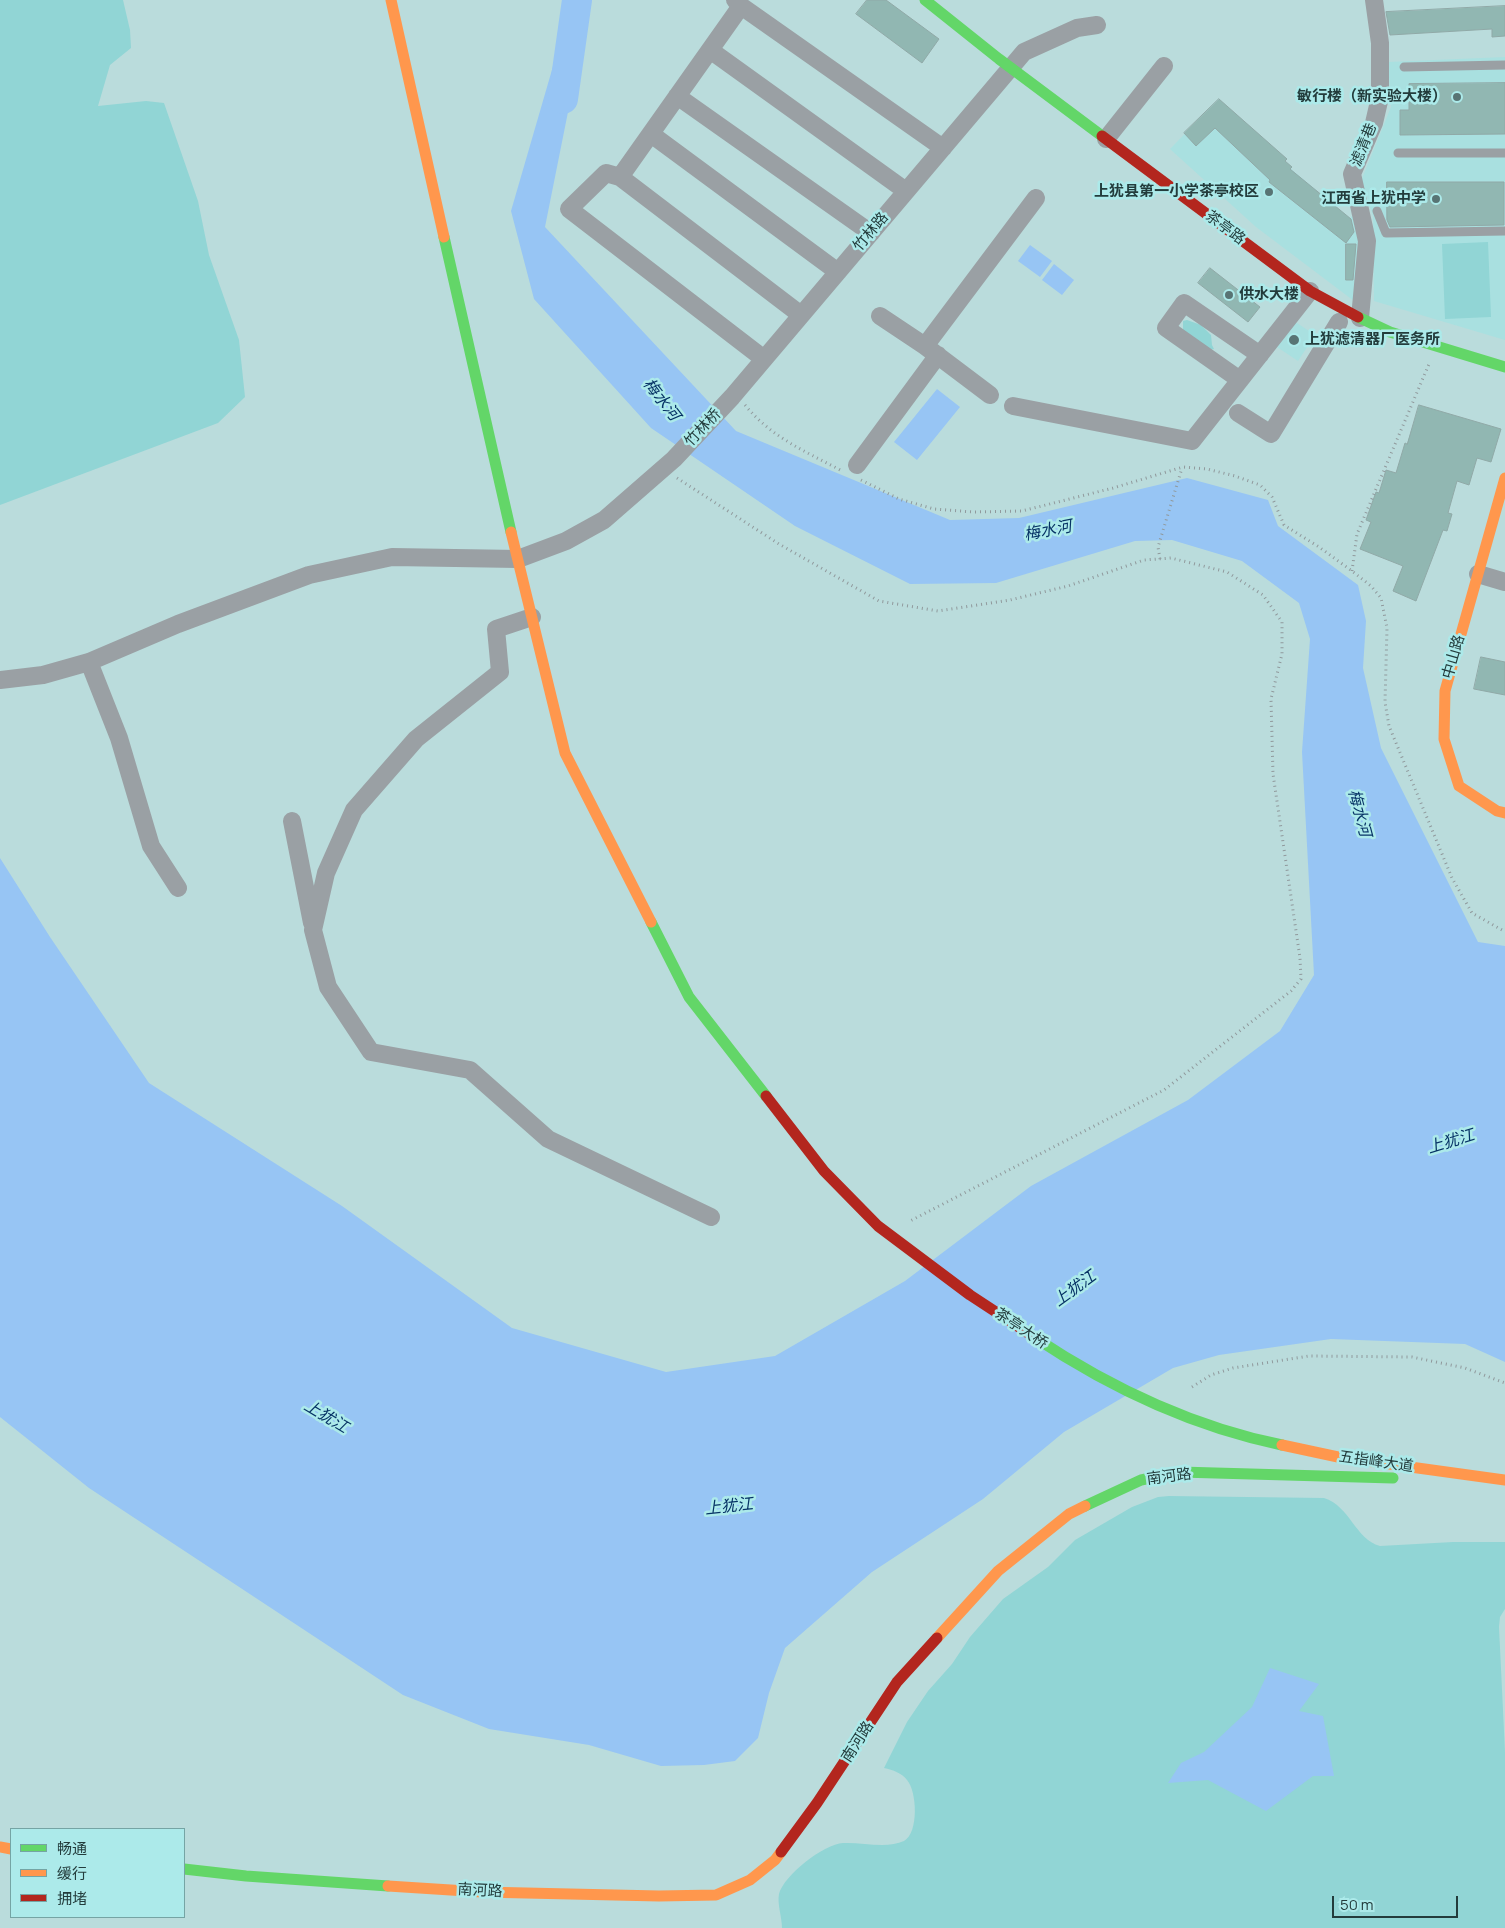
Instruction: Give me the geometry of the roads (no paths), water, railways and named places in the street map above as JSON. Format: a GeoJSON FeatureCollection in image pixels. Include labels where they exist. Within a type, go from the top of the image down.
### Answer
{"type":"FeatureCollection","features":[{"type":"Feature","properties":{"kind":"street","name":"茶亭大桥"},"geometry":{"type":"LineString","coordinates":[[391,0],[518,559],[565,753],[689,997],[824,1171],[878,1226],[970,1295],[1062,1356],[1159,1406],[1248,1438]]}},
{"type":"Feature","properties":{"kind":"street","name":"茶亭路"},"geometry":{"type":"LineString","coordinates":[[925,0],[1010,67],[1310,291],[1390,332],[1505,367]]}},
{"type":"Feature","properties":{"kind":"street","name":"滤清巷"},"geometry":{"type":"LineString","coordinates":[[1360,318],[1368,241],[1352,174],[1374,123],[1380,97],[1380,43],[1374,0]]}},
{"type":"Feature","properties":{"kind":"street"},"geometry":{"type":"LineString","coordinates":[[620,177],[710,50],[738,3],[943,148]]}},
{"type":"Feature","properties":{"kind":"street","name":"竹林路"},"geometry":{"type":"LineString","coordinates":[[734,395],[1024,52],[1077,28],[1096,25]]}},
{"type":"Feature","properties":{"kind":"street"},"geometry":{"type":"LineString","coordinates":[[710,50],[906,191]]}},
{"type":"Feature","properties":{"kind":"street"},"geometry":{"type":"LineString","coordinates":[[1106,138],[1164,66]]}},
{"type":"Feature","properties":{"kind":"street"},"geometry":{"type":"LineString","coordinates":[[677,96],[871,233]]}},
{"type":"Feature","properties":{"kind":"street"},"geometry":{"type":"LineString","coordinates":[[650,134],[838,272]]}},
{"type":"Feature","properties":{"kind":"street"},"geometry":{"type":"LineString","coordinates":[[764,359],[569,209],[606,173],[620,177],[801,315]]}},
{"type":"Feature","properties":{"kind":"street"},"geometry":{"type":"LineString","coordinates":[[852,471],[931,351],[1036,198]]}},
{"type":"Feature","properties":{"kind":"street"},"geometry":{"type":"LineString","coordinates":[[1013,406],[1192,441],[1310,291]]}},
{"type":"Feature","properties":{"kind":"street"},"geometry":{"type":"LineString","coordinates":[[1240,380],[1166,328],[1184,303],[1260,355]]}},
{"type":"Feature","properties":{"kind":"street"},"geometry":{"type":"LineString","coordinates":[[880,316],[990,394]]}},
{"type":"Feature","properties":{"kind":"street"},"geometry":{"type":"LineString","coordinates":[[1238,413],[1271,434],[1339,322]]}},
{"type":"Feature","properties":{"kind":"street","name":"竹林桥"},"geometry":{"type":"LineString","coordinates":[[518,559],[566,541],[604,520],[668,464],[734,395]]}},
{"type":"Feature","properties":{"kind":"street","name":"中山路"},"geometry":{"type":"LineString","coordinates":[[1505,478],[1445,691],[1444,739],[1459,786],[1497,811],[1505,813]]}},
{"type":"Feature","properties":{"kind":"street"},"geometry":{"type":"LineString","coordinates":[[0,680],[43,675],[89,662],[178,624],[309,575],[392,557],[518,559]]}},
{"type":"Feature","properties":{"kind":"street"},"geometry":{"type":"LineString","coordinates":[[1478,574],[1505,582]]}},
{"type":"Feature","properties":{"kind":"street"},"geometry":{"type":"LineString","coordinates":[[313,930],[326,873],[354,810],[416,739],[500,672],[496,629],[532,617]]}},
{"type":"Feature","properties":{"kind":"street"},"geometry":{"type":"LineString","coordinates":[[89,662],[119,738],[151,846],[178,888]]}},
{"type":"Feature","properties":{"kind":"street"},"geometry":{"type":"LineString","coordinates":[[292,821],[313,930],[328,987],[371,1052],[470,1070],[548,1139],[711,1217]]}},
{"type":"Feature","properties":{"kind":"street","name":"五指峰大道"},"geometry":{"type":"LineString","coordinates":[[1248,1438],[1338,1457],[1500,1480]]}},
{"type":"Feature","properties":{"kind":"street","name":"南河路"},"geometry":{"type":"LineString","coordinates":[[185,1869],[246,1876],[482,1892],[659,1896],[716,1895],[750,1880],[776,1860],[817,1803],[897,1682],[998,1571],[1069,1514],[1140,1480],[1180,1472],[1500,1480]]}},
{"type":"Feature","properties":{"kind":"lane"},"geometry":{"type":"LineString","coordinates":[[1404,68],[1505,64]]}},
{"type":"Feature","properties":{"kind":"lane"},"geometry":{"type":"LineString","coordinates":[[1398,153],[1505,153]]}},
{"type":"Feature","properties":{"kind":"lane"},"geometry":{"type":"LineString","coordinates":[[1377,211],[1386,233],[1505,231]]}},
{"type":"Feature","properties":{"kind":"water","name":"上犹江"},"geometry":{"type":"Polygon","coordinates":[[[556,56],[578,62],[545,227],[736,431],[950,520],[1019,518],[1187,478],[1268,500],[1278,526],[1358,585],[1366,621],[1363,668],[1381,748],[1478,942],[1505,946],[1505,1362],[1465,1344],[1331,1339],[1219,1355],[1173,1368],[1064,1432],[983,1499],[872,1572],[785,1648],[769,1693],[758,1738],[735,1761],[704,1765],[661,1766],[589,1745],[489,1729],[403,1695],[89,1488],[0,1417],[0,858],[50,937],[149,1083],[342,1206],[512,1328],[666,1372],[775,1356],[905,1281],[1031,1186],[1188,1100],[1280,1031],[1314,975],[1302,752],[1310,639],[1299,603],[1242,561],[1172,540],[1135,541],[996,583],[910,584],[795,526],[651,428],[534,299],[511,211],[556,56]]]}},
{"type":"Feature","properties":{"kind":"water"},"geometry":{"type":"Polygon","coordinates":[[[1030,245],[1052,261],[1040,277],[1018,261],[1030,245]]]}},
{"type":"Feature","properties":{"kind":"water"},"geometry":{"type":"Polygon","coordinates":[[[1054,264],[1074,280],[1062,295],[1042,280],[1054,264]]]}},
{"type":"Feature","properties":{"kind":"water"},"geometry":{"type":"Polygon","coordinates":[[[937,389],[960,407],[917,460],[894,442],[937,389]]]}},
{"type":"Feature","properties":{"kind":"water"},"geometry":{"type":"Polygon","coordinates":[[[1270,1668],[1319,1684],[1299,1711],[1323,1716],[1334,1776],[1313,1776],[1266,1811],[1208,1780],[1168,1783],[1181,1763],[1204,1752],[1252,1707],[1270,1668]]]}},
{"type":"Feature","properties":{"kind":"waterway","name":"梅水河"},"geometry":{"type":"LineString","coordinates":[[563,99],[577,0]]}},
{"type":"Feature","properties":{"kind":"place","name":"敏行楼（新实验大楼）"},"geometry":{"type":"Point","coordinates":[1457,97]}},
{"type":"Feature","properties":{"kind":"place","name":"上犹县第一小学茶亭校区"},"geometry":{"type":"Point","coordinates":[1269,192]}},
{"type":"Feature","properties":{"kind":"place","name":"江西省上犹中学"},"geometry":{"type":"Point","coordinates":[1436,199]}},
{"type":"Feature","properties":{"kind":"place","name":"供水大楼"},"geometry":{"type":"Point","coordinates":[1229,295]}},
{"type":"Feature","properties":{"kind":"place","name":"上犹滤清器厂医务所"},"geometry":{"type":"Point","coordinates":[1294,340]}}]}
